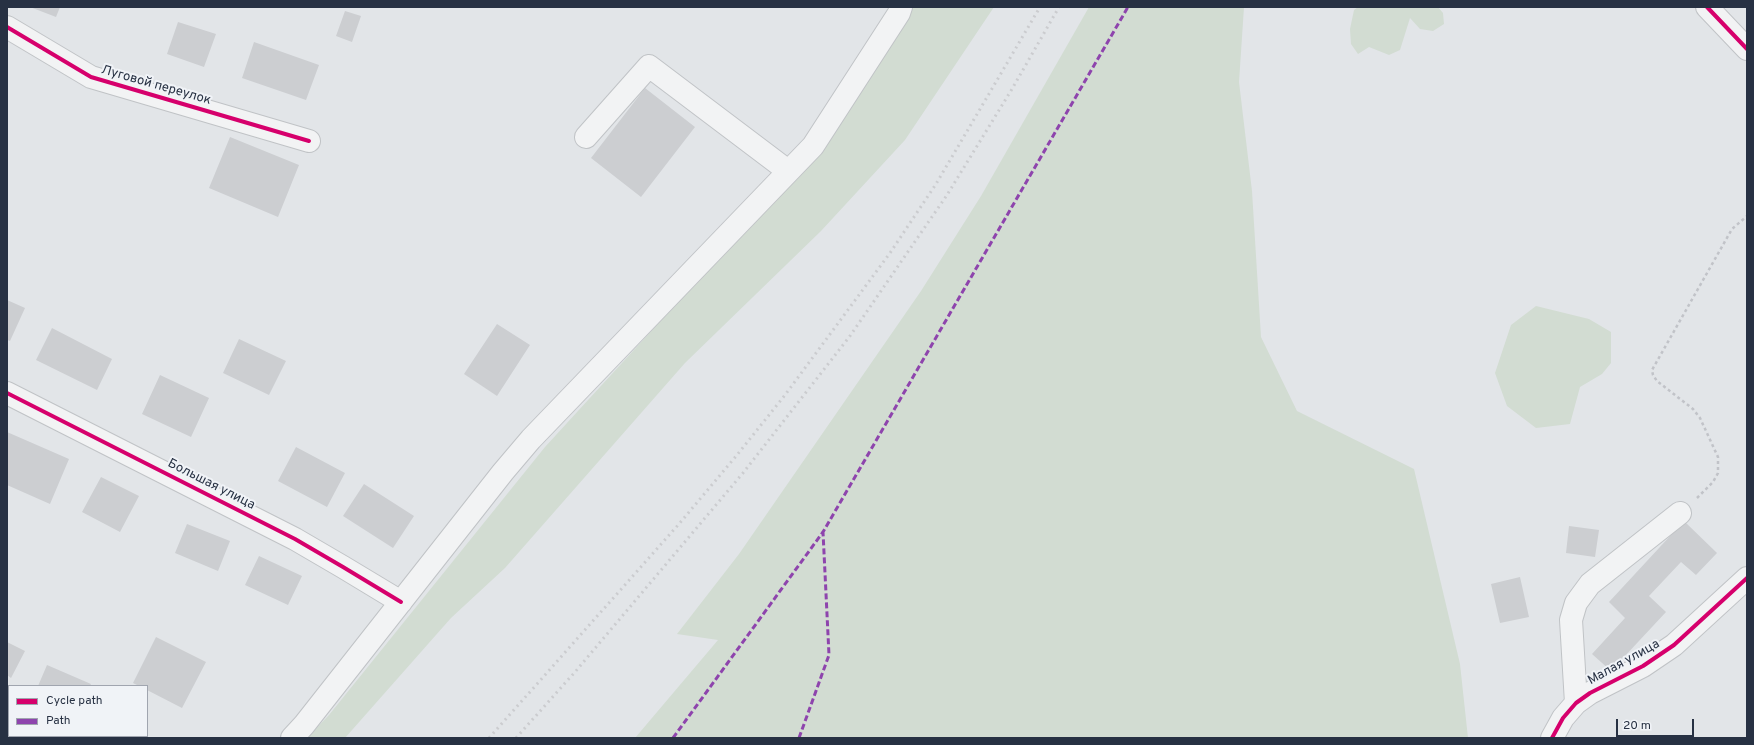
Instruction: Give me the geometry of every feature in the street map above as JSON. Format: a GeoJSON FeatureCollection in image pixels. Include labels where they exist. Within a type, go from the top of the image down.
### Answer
{"type":"FeatureCollection","features":[{"type":"Feature","properties":{"kind":"street"},"geometry":{"type":"LineString","coordinates":[[292,738],[304,725],[503,472],[531,439],[813,146],[899,13],[900,7]]}},
{"type":"Feature","properties":{"kind":"street"},"geometry":{"type":"LineString","coordinates":[[1707,7],[1747,49]]}},
{"type":"Feature","properties":{"kind":"street","name":"Луговой переулок"},"geometry":{"type":"LineString","coordinates":[[7,27],[91,77],[309,141]]}},
{"type":"Feature","properties":{"kind":"street"},"geometry":{"type":"LineString","coordinates":[[586,137],[649,66],[788,171]]}},
{"type":"Feature","properties":{"kind":"street","name":"Большая улица"},"geometry":{"type":"LineString","coordinates":[[7,393],[295,539],[401,602]]}},
{"type":"Feature","properties":{"kind":"street"},"geometry":{"type":"LineString","coordinates":[[1576,703],[1571,620],[1576,603],[1590,584],[1680,513]]}},
{"type":"Feature","properties":{"kind":"street","name":"Малая улица"},"geometry":{"type":"LineString","coordinates":[[1552,738],[1563,718],[1576,703],[1590,693],[1643,666],[1674,645],[1747,578]]}},
{"type":"Feature","properties":{"kind":"path"},"geometry":{"type":"LineString","coordinates":[[1680,513],[1706,491],[1713,482],[1718,472],[1718,457],[1700,418],[1693,409],[1657,381],[1652,370],[1732,229],[1747,216]]}},
{"type":"Feature","properties":{"kind":"shaded area"},"geometry":{"type":"Polygon","coordinates":[[[909,7],[994,7],[905,140],[821,231],[685,363],[505,568],[451,618],[345,738],[307,738],[329,715],[545,447],[818,149],[909,7]]]}},
{"type":"Feature","properties":{"kind":"shaded area"},"geometry":{"type":"Polygon","coordinates":[[[1089,7],[1244,7],[1239,82],[1252,191],[1261,337],[1297,411],[1414,469],[1460,664],[1468,738],[635,738],[718,640],[677,634],[739,554],[921,291],[981,196],[1089,7]]]}},
{"type":"Feature","properties":{"kind":"shaded area"},"geometry":{"type":"Polygon","coordinates":[[[1358,7],[1438,7],[1443,13],[1444,24],[1433,31],[1420,29],[1410,18],[1400,50],[1389,55],[1369,47],[1358,54],[1351,44],[1350,29],[1354,10],[1358,7]]]}},
{"type":"Feature","properties":{"kind":"shaded area"},"geometry":{"type":"Polygon","coordinates":[[[1536,306],[1589,319],[1611,332],[1611,363],[1602,374],[1580,387],[1570,424],[1536,428],[1507,406],[1495,373],[1511,325],[1536,306]]]}},
{"type":"Feature","properties":{"kind":"building"},"geometry":{"type":"Polygon","coordinates":[[[30,7],[60,7],[56,17],[30,7]]]}},
{"type":"Feature","properties":{"kind":"building"},"geometry":{"type":"Polygon","coordinates":[[[345,11],[361,16],[352,42],[336,36],[345,11]]]}},
{"type":"Feature","properties":{"kind":"building"},"geometry":{"type":"Polygon","coordinates":[[[178,22],[216,34],[204,67],[167,54],[178,22]]]}},
{"type":"Feature","properties":{"kind":"building"},"geometry":{"type":"Polygon","coordinates":[[[254,42],[319,65],[306,100],[242,78],[254,42]]]}},
{"type":"Feature","properties":{"kind":"building"},"geometry":{"type":"Polygon","coordinates":[[[645,88],[695,127],[641,197],[591,158],[645,88]]]}},
{"type":"Feature","properties":{"kind":"building"},"geometry":{"type":"Polygon","coordinates":[[[230,137],[299,165],[278,217],[209,188],[230,137]]]}},
{"type":"Feature","properties":{"kind":"building"},"geometry":{"type":"Polygon","coordinates":[[[7,300],[25,308],[10,341],[7,340],[7,300]]]}},
{"type":"Feature","properties":{"kind":"building"},"geometry":{"type":"Polygon","coordinates":[[[497,324],[530,345],[497,396],[464,374],[497,324]]]}},
{"type":"Feature","properties":{"kind":"building"},"geometry":{"type":"Polygon","coordinates":[[[52,328],[112,359],[97,390],[36,360],[52,328]]]}},
{"type":"Feature","properties":{"kind":"building"},"geometry":{"type":"Polygon","coordinates":[[[239,339],[286,361],[269,395],[223,373],[239,339]]]}},
{"type":"Feature","properties":{"kind":"building"},"geometry":{"type":"Polygon","coordinates":[[[160,375],[209,398],[191,437],[142,414],[160,375]]]}},
{"type":"Feature","properties":{"kind":"building"},"geometry":{"type":"Polygon","coordinates":[[[7,432],[69,459],[50,504],[7,485],[7,432]]]}},
{"type":"Feature","properties":{"kind":"building"},"geometry":{"type":"Polygon","coordinates":[[[296,447],[345,473],[327,507],[278,481],[296,447]]]}},
{"type":"Feature","properties":{"kind":"building"},"geometry":{"type":"Polygon","coordinates":[[[101,477],[139,496],[120,532],[82,512],[101,477]]]}},
{"type":"Feature","properties":{"kind":"building"},"geometry":{"type":"Polygon","coordinates":[[[364,484],[414,516],[393,548],[343,516],[364,484]]]}},
{"type":"Feature","properties":{"kind":"building"},"geometry":{"type":"Polygon","coordinates":[[[1684,521],[1717,553],[1696,575],[1681,562],[1649,596],[1666,612],[1611,671],[1592,654],[1625,618],[1609,602],[1684,521]]]}},
{"type":"Feature","properties":{"kind":"building"},"geometry":{"type":"Polygon","coordinates":[[[187,524],[230,541],[218,571],[175,553],[187,524]]]}},
{"type":"Feature","properties":{"kind":"building"},"geometry":{"type":"Polygon","coordinates":[[[1569,526],[1599,530],[1595,557],[1566,553],[1569,526]]]}},
{"type":"Feature","properties":{"kind":"building"},"geometry":{"type":"Polygon","coordinates":[[[259,556],[302,576],[288,605],[245,585],[259,556]]]}},
{"type":"Feature","properties":{"kind":"building"},"geometry":{"type":"Polygon","coordinates":[[[1520,577],[1529,617],[1500,623],[1491,584],[1520,577]]]}},
{"type":"Feature","properties":{"kind":"building"},"geometry":{"type":"Polygon","coordinates":[[[156,637],[206,662],[182,708],[148,691],[148,685],[137,685],[133,683],[156,637]]]}},
{"type":"Feature","properties":{"kind":"building"},"geometry":{"type":"Polygon","coordinates":[[[7,642],[25,651],[11,678],[7,675],[7,642]]]}},
{"type":"Feature","properties":{"kind":"building"},"geometry":{"type":"Polygon","coordinates":[[[47,665],[91,684],[90,685],[38,685],[47,665]]]}},
{"type":"Feature","properties":{"kind":"railway"},"geometry":{"type":"LineString","coordinates":[[489,738],[679,524],[785,395],[890,253],[936,184],[1040,7]]}},
{"type":"Feature","properties":{"kind":"railway"},"geometry":{"type":"LineString","coordinates":[[516,738],[575,672],[743,473],[850,336],[947,195],[1012,89],[1059,7]]}},
{"type":"Feature","properties":{"kind":"marked path"},"geometry":{"type":"LineString","coordinates":[[673,738],[823,532],[1128,7]]}},
{"type":"Feature","properties":{"kind":"marked path"},"geometry":{"type":"LineString","coordinates":[[799,738],[829,655],[823,532]]}},
{"type":"Feature","properties":{"kind":"cycle path"},"geometry":{"type":"LineString","coordinates":[[1707,7],[1747,49]]}},
{"type":"Feature","properties":{"kind":"cycle path"},"geometry":{"type":"LineString","coordinates":[[7,27],[91,77],[309,141]]}},
{"type":"Feature","properties":{"kind":"cycle path"},"geometry":{"type":"LineString","coordinates":[[7,393],[295,539],[401,602]]}},
{"type":"Feature","properties":{"kind":"cycle path"},"geometry":{"type":"LineString","coordinates":[[1552,738],[1563,718],[1576,703],[1590,693],[1643,666],[1674,645],[1747,578]]}}]}
